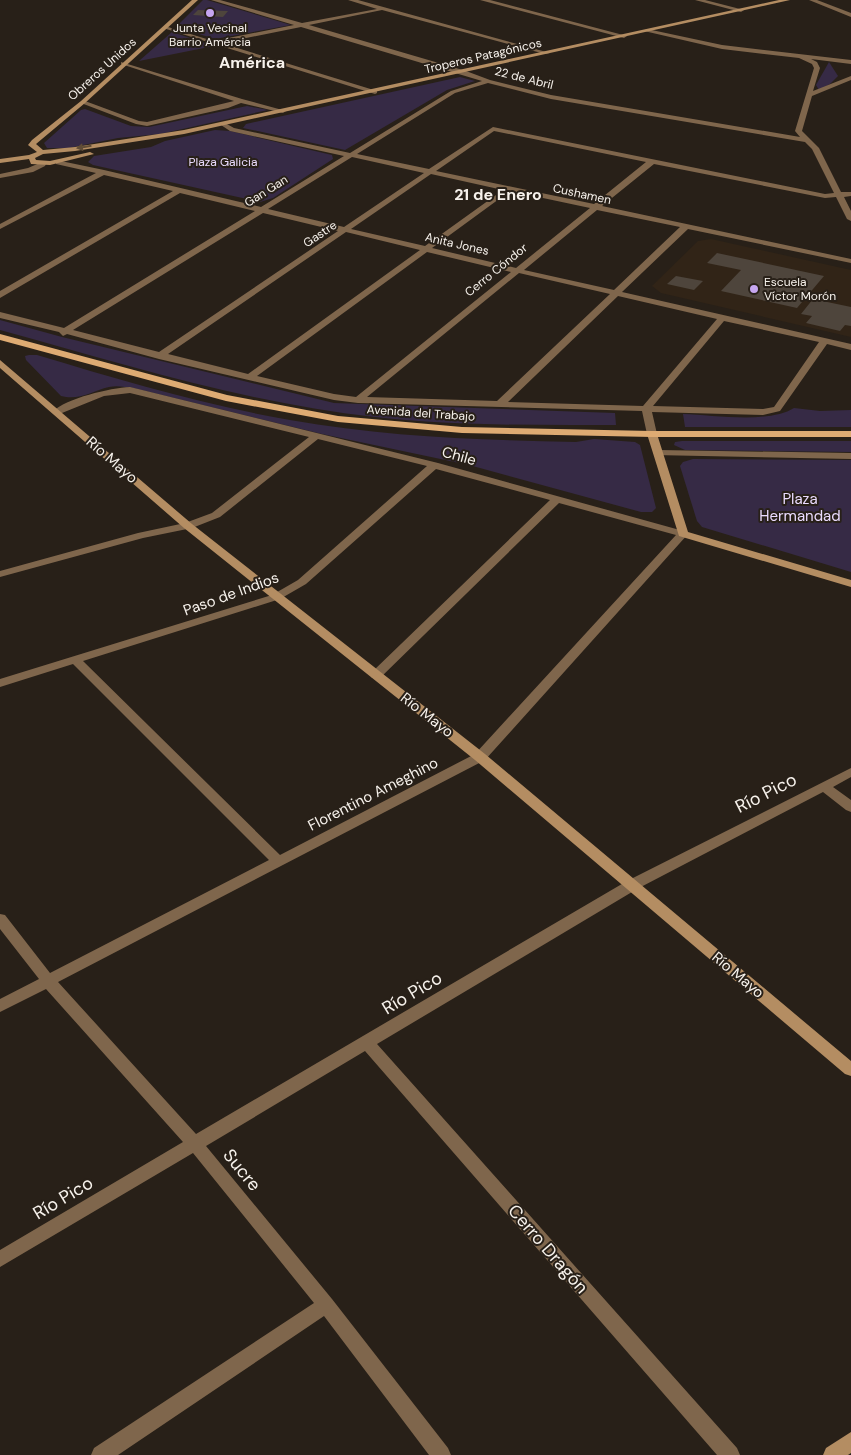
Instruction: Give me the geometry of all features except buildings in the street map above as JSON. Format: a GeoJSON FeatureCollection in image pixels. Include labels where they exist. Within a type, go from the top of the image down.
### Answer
{"type":"FeatureCollection","features":[{"type":"Feature","properties":{"kind":"main road","name":"Avenida del Trabajo"},"geometry":{"type":"LineString","coordinates":[[0,336],[226,398],[338,419],[462,430],[652,434],[851,434]]}},
{"type":"Feature","properties":{"kind":"street","name":"Obreros Unidos"},"geometry":{"type":"LineString","coordinates":[[42,152],[32,145],[34,141],[82,102],[195,0]]}},
{"type":"Feature","properties":{"kind":"street","name":"22 de Abril"},"geometry":{"type":"LineString","coordinates":[[214,0],[302,24],[464,72],[488,81],[568,100],[806,140]]}},
{"type":"Feature","properties":{"kind":"street"},"geometry":{"type":"LineString","coordinates":[[352,0],[547,52]]}},
{"type":"Feature","properties":{"kind":"street"},"geometry":{"type":"LineString","coordinates":[[483,0],[624,36]]}},
{"type":"Feature","properties":{"kind":"street"},"geometry":{"type":"LineString","coordinates":[[498,4],[510,0]]}},
{"type":"Feature","properties":{"kind":"street"},"geometry":{"type":"LineString","coordinates":[[698,0],[741,10]]}},
{"type":"Feature","properties":{"kind":"street","name":"Troperos Patagónicos"},"geometry":{"type":"LineString","coordinates":[[0,168],[60,161],[184,132],[375,92],[547,52],[787,0]]}},
{"type":"Feature","properties":{"kind":"street"},"geometry":{"type":"LineString","coordinates":[[812,0],[851,14]]}},
{"type":"Feature","properties":{"kind":"street"},"geometry":{"type":"LineString","coordinates":[[214,42],[384,9]]}},
{"type":"Feature","properties":{"kind":"street"},"geometry":{"type":"LineString","coordinates":[[166,28],[375,92]]}},
{"type":"Feature","properties":{"kind":"street"},"geometry":{"type":"LineString","coordinates":[[647,31],[722,47],[851,62]]}},
{"type":"Feature","properties":{"kind":"street"},"geometry":{"type":"LineString","coordinates":[[798,55],[814,64],[817,68],[798,131],[815,148],[851,219]]}},
{"type":"Feature","properties":{"kind":"street"},"geometry":{"type":"LineString","coordinates":[[840,60],[841,68]]}},
{"type":"Feature","properties":{"kind":"street"},"geometry":{"type":"LineString","coordinates":[[123,63],[240,101],[283,111]]}},
{"type":"Feature","properties":{"kind":"street"},"geometry":{"type":"LineString","coordinates":[[807,96],[848,79]]}},
{"type":"Feature","properties":{"kind":"street","name":"Gan Gan"},"geometry":{"type":"LineString","coordinates":[[63,332],[453,92],[488,81]]}},
{"type":"Feature","properties":{"kind":"street"},"geometry":{"type":"LineString","coordinates":[[82,102],[138,123],[153,123],[228,106],[240,101]]}},
{"type":"Feature","properties":{"kind":"street","name":"Cushamen"},"geometry":{"type":"LineString","coordinates":[[223,124],[242,132],[348,156],[851,261]]}},
{"type":"Feature","properties":{"kind":"street","name":"Gastre"},"geometry":{"type":"LineString","coordinates":[[159,356],[493,130],[651,162]]}},
{"type":"Feature","properties":{"kind":"street","name":"Troperos Patagónicos"},"geometry":{"type":"LineString","coordinates":[[0,161],[31,157],[42,152],[184,132]]}},
{"type":"Feature","properties":{"kind":"street"},"geometry":{"type":"LineString","coordinates":[[57,151],[66,156],[60,161]]}},
{"type":"Feature","properties":{"kind":"street"},"geometry":{"type":"LineString","coordinates":[[31,157],[31,160],[40,163]]}},
{"type":"Feature","properties":{"kind":"street","name":"Anita Jones"},"geometry":{"type":"LineString","coordinates":[[60,161],[424,249],[851,347]]}},
{"type":"Feature","properties":{"kind":"street"},"geometry":{"type":"LineString","coordinates":[[651,162],[825,196],[851,194]]}},
{"type":"Feature","properties":{"kind":"street","name":"Cerro Cóndor"},"geometry":{"type":"LineString","coordinates":[[358,400],[515,270],[651,162]]}},
{"type":"Feature","properties":{"kind":"street"},"geometry":{"type":"LineString","coordinates":[[0,176],[30,170],[40,163]]}},
{"type":"Feature","properties":{"kind":"street"},"geometry":{"type":"LineString","coordinates":[[0,228],[104,172]]}},
{"type":"Feature","properties":{"kind":"street"},"geometry":{"type":"LineString","coordinates":[[0,295],[180,190]]}},
{"type":"Feature","properties":{"kind":"street"},"geometry":{"type":"LineString","coordinates":[[250,378],[507,190]]}},
{"type":"Feature","properties":{"kind":"street"},"geometry":{"type":"LineString","coordinates":[[501,403],[685,227]]}},
{"type":"Feature","properties":{"kind":"street","name":"Avenida del Trabajo"},"geometry":{"type":"LineString","coordinates":[[0,315],[250,378],[334,397],[358,400],[763,412],[777,409],[825,341]]}},
{"type":"Feature","properties":{"kind":"street"},"geometry":{"type":"LineString","coordinates":[[683,534],[652,434],[646,408],[722,318]]}},
{"type":"Feature","properties":{"kind":"street","name":"Río Mayo"},"geometry":{"type":"LineString","coordinates":[[0,363],[188,526],[480,757],[851,1070]]}},
{"type":"Feature","properties":{"kind":"street","name":"Chile"},"geometry":{"type":"LineString","coordinates":[[57,412],[97,395],[114,390],[130,390],[434,465],[683,534],[851,584]]}},
{"type":"Feature","properties":{"kind":"street"},"geometry":{"type":"LineString","coordinates":[[0,574],[142,535],[188,526],[216,515],[316,436]]}},
{"type":"Feature","properties":{"kind":"street"},"geometry":{"type":"LineString","coordinates":[[658,453],[851,456]]}},
{"type":"Feature","properties":{"kind":"street","name":"Paso de Indios"},"geometry":{"type":"LineString","coordinates":[[0,683],[76,661],[276,597],[302,582],[434,465]]}},
{"type":"Feature","properties":{"kind":"street"},"geometry":{"type":"LineString","coordinates":[[376,675],[557,499]]}},
{"type":"Feature","properties":{"kind":"street","name":"Florentino Ameghino"},"geometry":{"type":"LineString","coordinates":[[0,1006],[480,757],[683,534]]}},
{"type":"Feature","properties":{"kind":"street"},"geometry":{"type":"LineString","coordinates":[[76,661],[278,861]]}},
{"type":"Feature","properties":{"kind":"street","name":"Río Pico"},"geometry":{"type":"LineString","coordinates":[[0,1259],[632,885],[851,772]]}},
{"type":"Feature","properties":{"kind":"street"},"geometry":{"type":"LineString","coordinates":[[824,786],[851,807]]}},
{"type":"Feature","properties":{"kind":"street","name":"Sucre"},"geometry":{"type":"LineString","coordinates":[[0,918],[49,982],[194,1143],[326,1305],[441,1455]]}},
{"type":"Feature","properties":{"kind":"street","name":"Cerro Dragón"},"geometry":{"type":"LineString","coordinates":[[366,1043],[730,1455]]}},
{"type":"Feature","properties":{"kind":"street"},"geometry":{"type":"LineString","coordinates":[[100,1455],[326,1305]]}},
{"type":"Feature","properties":{"kind":"street"},"geometry":{"type":"LineString","coordinates":[[833,1455],[851,1440]]}},
{"type":"Feature","properties":{"kind":"shaded area","name":"Escuela Víctor Morón"},"geometry":{"type":"Polygon","coordinates":[[[711,239],[851,270],[851,337],[661,293],[652,286],[698,241],[711,239]]]}},
{"type":"Feature","properties":{"kind":"green space"},"geometry":{"type":"Polygon","coordinates":[[[203,0],[291,25],[215,39],[176,27],[203,0]]]}},
{"type":"Feature","properties":{"kind":"green space"},"geometry":{"type":"Polygon","coordinates":[[[172,32],[214,46],[139,61],[172,32]]]}},
{"type":"Feature","properties":{"kind":"green space"},"geometry":{"type":"Polygon","coordinates":[[[829,62],[838,76],[830,84],[819,90],[816,85],[829,62]]]}},
{"type":"Feature","properties":{"kind":"green space","name":"Plaza Galicia"},"geometry":{"type":"Polygon","coordinates":[[[460,77],[475,81],[447,90],[345,150],[243,128],[246,124],[460,77]]]}},
{"type":"Feature","properties":{"kind":"green space"},"geometry":{"type":"Polygon","coordinates":[[[247,106],[268,110],[160,134],[118,138],[69,148],[47,148],[44,143],[81,110],[85,109],[131,126],[149,127],[247,106]]]}},
{"type":"Feature","properties":{"kind":"green space","name":"Plaza Galicia"},"geometry":{"type":"Polygon","coordinates":[[[215,130],[230,131],[332,155],[333,159],[273,198],[260,202],[93,165],[88,162],[94,156],[151,147],[165,141],[215,130]]]}},
{"type":"Feature","properties":{"kind":"green space"},"geometry":{"type":"Polygon","coordinates":[[[0,320],[62,337],[334,403],[615,413],[616,425],[435,422],[327,411],[186,381],[92,356],[0,330],[0,320]]]}},
{"type":"Feature","properties":{"kind":"green space"},"geometry":{"type":"Polygon","coordinates":[[[37,355],[131,383],[226,407],[326,426],[469,439],[576,442],[594,439],[635,442],[640,445],[656,508],[652,512],[641,512],[469,465],[322,434],[133,388],[112,386],[80,396],[61,396],[26,360],[25,356],[37,355]]]}},
{"type":"Feature","properties":{"kind":"green space"},"geometry":{"type":"Polygon","coordinates":[[[794,408],[820,411],[851,410],[851,427],[685,427],[683,414],[756,417],[783,413],[794,408]]]}},
{"type":"Feature","properties":{"kind":"green space"},"geometry":{"type":"Polygon","coordinates":[[[851,441],[851,452],[685,450],[674,445],[675,442],[851,441]]]}},
{"type":"Feature","properties":{"kind":"green space","name":"Plaza Hermandad"},"geometry":{"type":"Polygon","coordinates":[[[693,459],[851,460],[851,572],[702,527],[697,521],[680,466],[683,462],[693,459]]]}},
{"type":"Feature","properties":{"kind":"place","name":"Junta Vecinal Barrio Amércia"},"geometry":{"type":"Point","coordinates":[210,13]}},
{"type":"Feature","properties":{"kind":"place","name":"Escuela Víctor Morón"},"geometry":{"type":"Point","coordinates":[754,289]}},
{"type":"Feature","properties":{"kind":"district","name":"América"},"geometry":{"type":"Point","coordinates":[252,62]}},
{"type":"Feature","properties":{"kind":"district","name":"21 de Enero"},"geometry":{"type":"Point","coordinates":[498,194]}}]}
